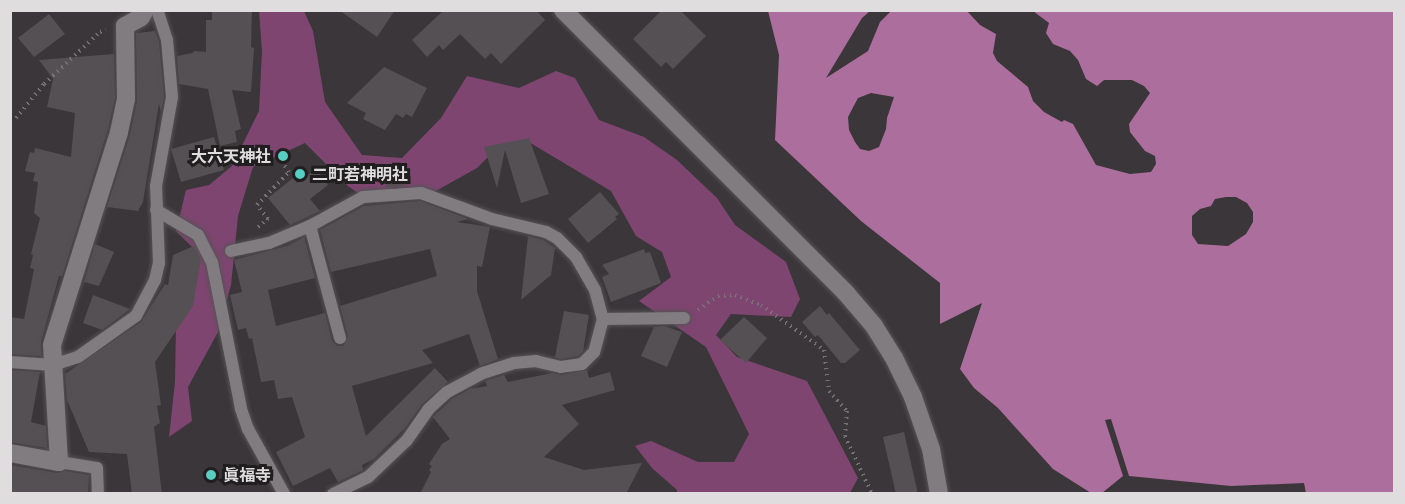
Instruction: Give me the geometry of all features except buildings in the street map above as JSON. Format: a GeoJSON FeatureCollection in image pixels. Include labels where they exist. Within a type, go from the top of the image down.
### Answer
{"type":"FeatureCollection","features":[{"type":"Feature","properties":{"kind":"street"},"geometry":{"type":"LineString","coordinates":[[10,453],[59,462],[52,345],[119,132],[126,99],[125,26],[141,17],[145,10]]}},
{"type":"Feature","properties":{"kind":"street"},"geometry":{"type":"LineString","coordinates":[[563,10],[845,292],[874,326],[913,397],[931,449],[939,494]]}},
{"type":"Feature","properties":{"kind":"lane"},"geometry":{"type":"LineString","coordinates":[[10,362],[53,365],[78,357],[136,316],[155,280],[159,263],[156,186],[172,97],[167,40],[157,10]]}},
{"type":"Feature","properties":{"kind":"lane"},"geometry":{"type":"LineString","coordinates":[[231,251],[269,243],[310,226],[363,197],[421,193],[492,219],[546,232],[557,238],[576,257],[595,290],[603,319],[594,352],[582,364],[561,367],[536,362],[514,363],[481,374],[447,392],[428,410],[406,441],[368,477],[333,494]]}},
{"type":"Feature","properties":{"kind":"lane"},"geometry":{"type":"LineString","coordinates":[[156,210],[198,235],[212,262],[241,409],[248,429],[284,494]]}},
{"type":"Feature","properties":{"kind":"lane"},"geometry":{"type":"LineString","coordinates":[[310,226],[340,338]]}},
{"type":"Feature","properties":{"kind":"lane"},"geometry":{"type":"LineString","coordinates":[[603,319],[684,318]]}},
{"type":"Feature","properties":{"kind":"lane"},"geometry":{"type":"LineString","coordinates":[[59,462],[97,468],[98,494]]}},
{"type":"Feature","properties":{"kind":"path"},"geometry":{"type":"LineString","coordinates":[[10,119],[16,118],[44,84],[100,32],[125,26]]}},
{"type":"Feature","properties":{"kind":"path"},"geometry":{"type":"LineString","coordinates":[[231,251],[267,219],[257,205],[289,172],[278,156]]}},
{"type":"Feature","properties":{"kind":"path"},"geometry":{"type":"LineString","coordinates":[[684,318],[718,296],[735,295],[761,305],[824,350],[828,391],[847,411],[845,436],[872,494]]}},
{"type":"Feature","properties":{"kind":"shaded area"},"geometry":{"type":"Polygon","coordinates":[[[259,11],[304,11],[313,31],[325,102],[362,155],[402,158],[441,118],[467,76],[519,88],[556,71],[575,78],[599,120],[644,137],[677,160],[717,198],[735,225],[786,262],[800,299],[791,317],[731,314],[716,335],[737,357],[807,381],[858,478],[850,493],[677,493],[677,490],[652,468],[635,446],[651,441],[698,462],[734,462],[749,434],[706,347],[639,301],[671,277],[662,252],[636,236],[611,191],[527,141],[498,147],[477,168],[425,197],[396,187],[369,201],[348,186],[305,143],[253,167],[238,216],[231,285],[218,332],[188,387],[192,421],[169,437],[175,382],[176,324],[196,251],[176,231],[186,190],[209,185],[232,166],[259,111],[262,51],[259,11]]]}},
{"type":"Feature","properties":{"kind":"shaded area"},"geometry":{"type":"Polygon","coordinates":[[[768,11],[870,11],[862,18],[826,78],[868,51],[880,22],[891,11],[967,11],[980,25],[996,34],[993,53],[997,61],[1028,87],[1033,101],[1044,112],[1062,122],[1064,120],[1073,124],[1096,165],[1130,174],[1151,172],[1156,164],[1155,156],[1145,151],[1130,132],[1129,124],[1150,93],[1144,86],[1132,80],[1104,80],[1097,86],[1086,79],[1078,60],[1070,51],[1053,44],[1046,33],[1049,23],[1033,11],[1394,11],[1394,493],[1306,493],[1304,483],[1231,486],[1129,476],[1111,419],[1105,420],[1123,476],[1102,493],[1091,493],[1053,469],[998,408],[974,388],[960,369],[982,303],[940,324],[940,283],[861,221],[775,140],[779,55],[768,11]],[[871,93],[858,98],[848,117],[849,130],[855,142],[860,149],[869,151],[879,147],[894,97],[871,93]],[[1236,197],[1215,199],[1211,206],[1200,209],[1192,216],[1192,235],[1198,244],[1228,246],[1246,234],[1253,222],[1253,212],[1247,203],[1236,197]]]}},
{"type":"Feature","properties":{"kind":"place","name":"大六天神社"},"geometry":{"type":"Point","coordinates":[283,156]}},
{"type":"Feature","properties":{"kind":"place","name":"二町若神明社"},"geometry":{"type":"Point","coordinates":[300,174]}},
{"type":"Feature","properties":{"kind":"place","name":"眞福寺"},"geometry":{"type":"Point","coordinates":[211,475]}}]}
